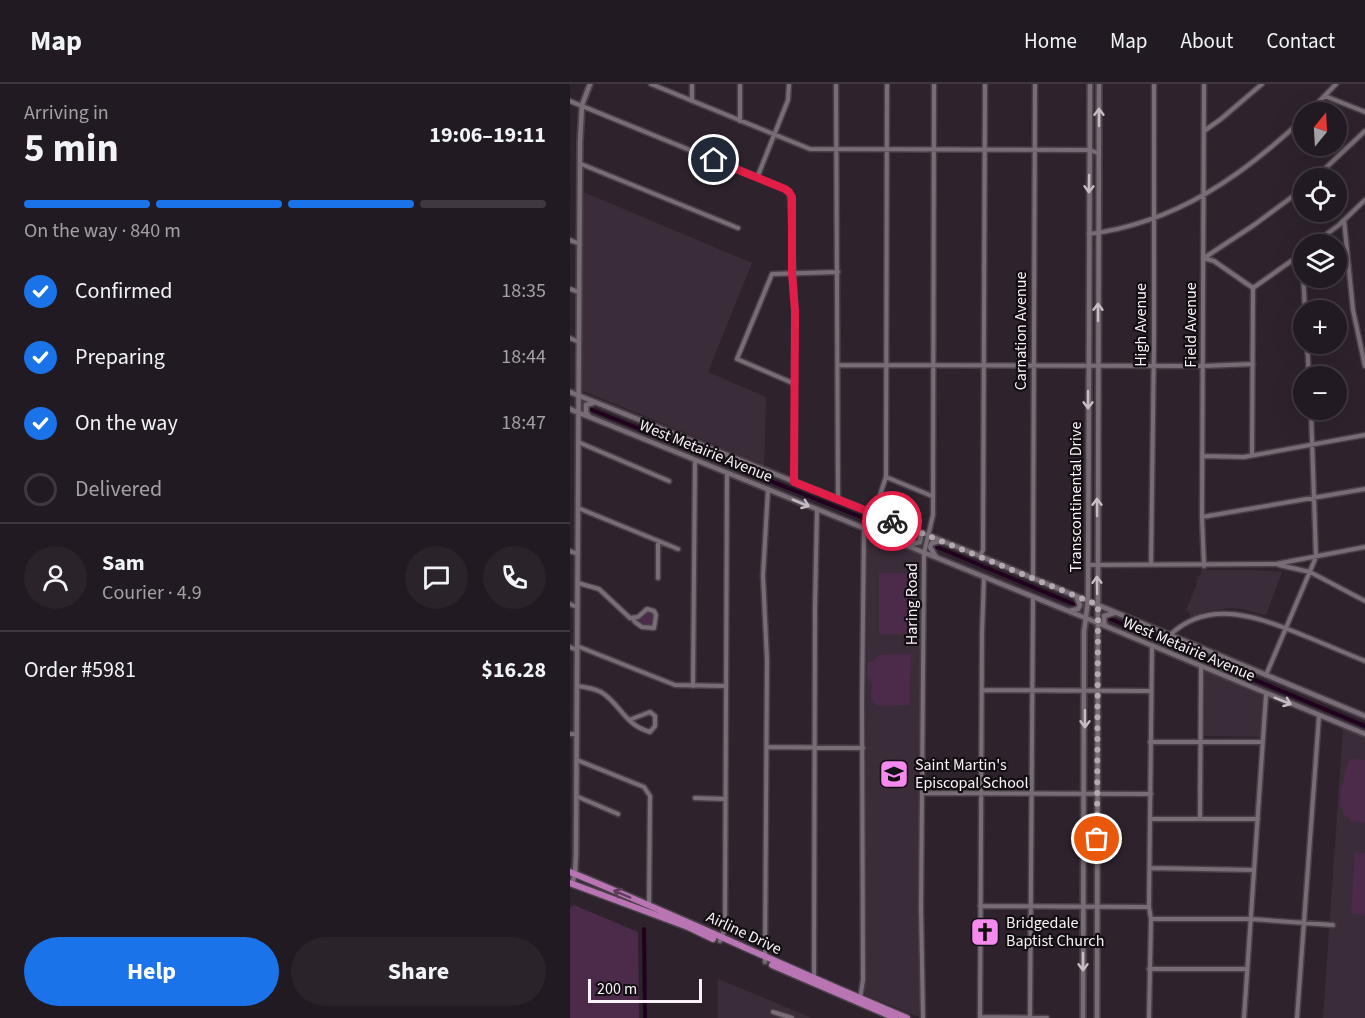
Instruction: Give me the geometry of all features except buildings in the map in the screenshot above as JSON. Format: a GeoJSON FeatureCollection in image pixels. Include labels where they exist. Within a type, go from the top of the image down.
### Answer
{"type":"FeatureCollection","features":[{"type":"Feature","properties":{"kind":"highway","name":"Airline Drive"},"geometry":{"type":"LineString","coordinates":[[573,873],[649,905],[814,982],[907,1018]]}},
{"type":"Feature","properties":{"kind":"highway","name":"Airline Drive"},"geometry":{"type":"LineString","coordinates":[[571,885],[721,940]]}},
{"type":"Feature","properties":{"kind":"highway","name":"Airline Drive"},"geometry":{"type":"LineString","coordinates":[[860,1001],[895,1018]]}},
{"type":"Feature","properties":{"kind":"street"},"geometry":{"type":"LineString","coordinates":[[571,885],[577,760],[582,105],[590,84]]}},
{"type":"Feature","properties":{"kind":"street"},"geometry":{"type":"LineString","coordinates":[[651,84],[810,149],[1090,150],[1098,153]]}},
{"type":"Feature","properties":{"kind":"street"},"geometry":{"type":"LineString","coordinates":[[692,84],[692,101]]}},
{"type":"Feature","properties":{"kind":"street"},"geometry":{"type":"LineString","coordinates":[[740,84],[740,121]]}},
{"type":"Feature","properties":{"kind":"street"},"geometry":{"type":"LineString","coordinates":[[758,178],[788,100],[789,84]]}},
{"type":"Feature","properties":{"kind":"street"},"geometry":{"type":"LineString","coordinates":[[836,84],[838,499]]}},
{"type":"Feature","properties":{"kind":"street"},"geometry":{"type":"LineString","coordinates":[[874,513],[886,477],[887,84]]}},
{"type":"Feature","properties":{"kind":"street","name":"Haring Road"},"geometry":{"type":"LineString","coordinates":[[923,1018],[921,908],[924,553],[933,515],[934,84]]}},
{"type":"Feature","properties":{"kind":"street"},"geometry":{"type":"LineString","coordinates":[[980,556],[983,550],[985,84]]}},
{"type":"Feature","properties":{"kind":"street","name":"Carnation Avenue"},"geometry":{"type":"LineString","coordinates":[[1033,578],[1035,84]]}},
{"type":"Feature","properties":{"kind":"street","name":"Transcontinental Drive"},"geometry":{"type":"LineString","coordinates":[[1083,1018],[1084,691],[1088,601],[1090,84]]}},
{"type":"Feature","properties":{"kind":"street","name":"Transcontinental Drive"},"geometry":{"type":"LineString","coordinates":[[1097,1018],[1099,84]]}},
{"type":"Feature","properties":{"kind":"street","name":"High Avenue"},"geometry":{"type":"LineString","coordinates":[[1151,565],[1154,84]]}},
{"type":"Feature","properties":{"kind":"street","name":"Field Avenue"},"geometry":{"type":"LineString","coordinates":[[1204,84],[1202,456],[1204,566]]}},
{"type":"Feature","properties":{"kind":"street"},"geometry":{"type":"LineString","coordinates":[[1204,131],[1262,84]]}},
{"type":"Feature","properties":{"kind":"street"},"geometry":{"type":"LineString","coordinates":[[1319,102],[1336,84]]}},
{"type":"Feature","properties":{"kind":"street"},"geometry":{"type":"LineString","coordinates":[[1325,96],[1365,112]]}},
{"type":"Feature","properties":{"kind":"street"},"geometry":{"type":"LineString","coordinates":[[570,101],[789,191],[792,197],[792,273],[795,311],[794,482]]}},
{"type":"Feature","properties":{"kind":"street"},"geometry":{"type":"LineString","coordinates":[[1089,234],[1124,229],[1180,209],[1204,196],[1252,163],[1293,128]]}},
{"type":"Feature","properties":{"kind":"street"},"geometry":{"type":"LineString","coordinates":[[1326,168],[1365,131]]}},
{"type":"Feature","properties":{"kind":"street"},"geometry":{"type":"LineString","coordinates":[[581,164],[738,228]]}},
{"type":"Feature","properties":{"kind":"street"},"geometry":{"type":"LineString","coordinates":[[1203,258],[1293,196]]}},
{"type":"Feature","properties":{"kind":"street"},"geometry":{"type":"LineString","coordinates":[[1347,217],[1365,200]]}},
{"type":"Feature","properties":{"kind":"street"},"geometry":{"type":"LineString","coordinates":[[1089,211],[1098,211]]}},
{"type":"Feature","properties":{"kind":"street"},"geometry":{"type":"LineString","coordinates":[[1326,234],[1341,222]]}},
{"type":"Feature","properties":{"kind":"street"},"geometry":{"type":"LineString","coordinates":[[1344,222],[1353,310],[1365,366]]}},
{"type":"Feature","properties":{"kind":"street"},"geometry":{"type":"LineString","coordinates":[[570,240],[580,244]]}},
{"type":"Feature","properties":{"kind":"street"},"geometry":{"type":"LineString","coordinates":[[1203,258],[1214,261],[1253,288]]}},
{"type":"Feature","properties":{"kind":"street"},"geometry":{"type":"LineString","coordinates":[[1253,288],[1293,260]]}},
{"type":"Feature","properties":{"kind":"street"},"geometry":{"type":"LineString","coordinates":[[795,384],[737,359],[772,273],[838,272]]}},
{"type":"Feature","properties":{"kind":"street"},"geometry":{"type":"LineString","coordinates":[[1252,455],[1253,288]]}},
{"type":"Feature","properties":{"kind":"street"},"geometry":{"type":"LineString","coordinates":[[570,289],[579,292]]}},
{"type":"Feature","properties":{"kind":"street"},"geometry":{"type":"LineString","coordinates":[[570,338],[579,342]]}},
{"type":"Feature","properties":{"kind":"street"},"geometry":{"type":"LineString","coordinates":[[839,365],[1033,367],[1253,364]]}},
{"type":"Feature","properties":{"kind":"street"},"geometry":{"type":"LineString","coordinates":[[570,393],[571,398]]}},
{"type":"Feature","properties":{"kind":"street","name":"West Metairie Avenue"},"geometry":{"type":"LineString","coordinates":[[570,393],[980,556],[1365,716]]}},
{"type":"Feature","properties":{"kind":"street"},"geometry":{"type":"LineString","coordinates":[[591,417],[586,412],[588,403],[604,406]]}},
{"type":"Feature","properties":{"kind":"street","name":"West Metairie Avenue"},"geometry":{"type":"LineString","coordinates":[[570,409],[1365,734]]}},
{"type":"Feature","properties":{"kind":"street"},"geometry":{"type":"LineString","coordinates":[[1266,675],[1316,556],[1316,498],[1312,420]]}},
{"type":"Feature","properties":{"kind":"street"},"geometry":{"type":"LineString","coordinates":[[1202,456],[1252,455],[1365,435]]}},
{"type":"Feature","properties":{"kind":"street"},"geometry":{"type":"LineString","coordinates":[[578,442],[669,481]]}},
{"type":"Feature","properties":{"kind":"street"},"geometry":{"type":"LineString","coordinates":[[693,686],[695,460]]}},
{"type":"Feature","properties":{"kind":"street"},"geometry":{"type":"LineString","coordinates":[[721,940],[725,928],[727,473]]}},
{"type":"Feature","properties":{"kind":"street"},"geometry":{"type":"LineString","coordinates":[[886,477],[932,496]]}},
{"type":"Feature","properties":{"kind":"street"},"geometry":{"type":"LineString","coordinates":[[766,960],[767,747],[763,576],[768,489]]}},
{"type":"Feature","properties":{"kind":"street"},"geometry":{"type":"LineString","coordinates":[[1202,517],[1365,489]]}},
{"type":"Feature","properties":{"kind":"street"},"geometry":{"type":"LineString","coordinates":[[578,508],[678,549]]}},
{"type":"Feature","properties":{"kind":"street"},"geometry":{"type":"LineString","coordinates":[[814,982],[817,510]]}},
{"type":"Feature","properties":{"kind":"street"},"geometry":{"type":"LineString","coordinates":[[860,1001],[863,980],[864,529]]}},
{"type":"Feature","properties":{"kind":"street"},"geometry":{"type":"LineString","coordinates":[[902,544],[910,546],[920,542],[921,535],[917,531]]}},
{"type":"Feature","properties":{"kind":"street"},"geometry":{"type":"LineString","coordinates":[[939,559],[930,547],[936,540],[943,542]]}},
{"type":"Feature","properties":{"kind":"street"},"geometry":{"type":"LineString","coordinates":[[658,541],[658,578]]}},
{"type":"Feature","properties":{"kind":"street"},"geometry":{"type":"LineString","coordinates":[[1088,565],[1276,564],[1365,547]]}},
{"type":"Feature","properties":{"kind":"street"},"geometry":{"type":"LineString","coordinates":[[570,551],[578,554]]}},
{"type":"Feature","properties":{"kind":"street"},"geometry":{"type":"LineString","coordinates":[[1276,564],[1310,572],[1365,601]]}},
{"type":"Feature","properties":{"kind":"street"},"geometry":{"type":"LineString","coordinates":[[984,577],[980,1018],[1047,1018]]}},
{"type":"Feature","properties":{"kind":"street"},"geometry":{"type":"LineString","coordinates":[[578,583],[599,589],[624,615],[649,629],[654,628],[656,615],[654,611],[647,609],[633,619]]}},
{"type":"Feature","properties":{"kind":"street"},"geometry":{"type":"LineString","coordinates":[[1067,611],[1075,611],[1080,605],[1080,601],[1073,595]]}},
{"type":"Feature","properties":{"kind":"street"},"geometry":{"type":"LineString","coordinates":[[1030,1018],[1033,597]]}},
{"type":"Feature","properties":{"kind":"street"},"geometry":{"type":"LineString","coordinates":[[570,604],[577,607]]}},
{"type":"Feature","properties":{"kind":"street"},"geometry":{"type":"LineString","coordinates":[[1108,628],[1104,623],[1104,616],[1110,612],[1119,614]]}},
{"type":"Feature","properties":{"kind":"street"},"geometry":{"type":"LineString","coordinates":[[1170,635],[1177,628],[1189,622],[1215,614],[1242,614],[1270,621],[1365,661]]}},
{"type":"Feature","properties":{"kind":"street"},"geometry":{"type":"LineString","coordinates":[[1149,1018],[1152,646]]}},
{"type":"Feature","properties":{"kind":"street"},"geometry":{"type":"LineString","coordinates":[[570,647],[675,685],[726,686]]}},
{"type":"Feature","properties":{"kind":"street"},"geometry":{"type":"LineString","coordinates":[[1200,819],[1201,667]]}},
{"type":"Feature","properties":{"kind":"street"},"geometry":{"type":"LineString","coordinates":[[577,686],[602,693],[611,700],[622,715],[629,720],[643,730],[650,732],[655,726],[655,716],[650,711],[629,720]]}},
{"type":"Feature","properties":{"kind":"street"},"geometry":{"type":"LineString","coordinates":[[982,690],[1150,691]]}},
{"type":"Feature","properties":{"kind":"street"},"geometry":{"type":"LineString","coordinates":[[1244,1018],[1266,695]]}},
{"type":"Feature","properties":{"kind":"street"},"geometry":{"type":"LineString","coordinates":[[1297,1018],[1319,716]]}},
{"type":"Feature","properties":{"kind":"street"},"geometry":{"type":"LineString","coordinates":[[570,734],[577,734]]}},
{"type":"Feature","properties":{"kind":"street"},"geometry":{"type":"LineString","coordinates":[[1150,742],[1263,742]]}},
{"type":"Feature","properties":{"kind":"street"},"geometry":{"type":"LineString","coordinates":[[767,747],[863,748]]}},
{"type":"Feature","properties":{"kind":"street"},"geometry":{"type":"LineString","coordinates":[[577,760],[648,791],[650,796],[648,913]]}},
{"type":"Feature","properties":{"kind":"street"},"geometry":{"type":"LineString","coordinates":[[923,793],[1151,794]]}},
{"type":"Feature","properties":{"kind":"street"},"geometry":{"type":"LineString","coordinates":[[576,796],[618,814]]}},
{"type":"Feature","properties":{"kind":"street"},"geometry":{"type":"LineString","coordinates":[[695,798],[725,799]]}},
{"type":"Feature","properties":{"kind":"street"},"geometry":{"type":"LineString","coordinates":[[1151,819],[1258,819]]}},
{"type":"Feature","properties":{"kind":"street"},"geometry":{"type":"LineString","coordinates":[[1150,868],[1254,870]]}},
{"type":"Feature","properties":{"kind":"street"},"geometry":{"type":"LineString","coordinates":[[980,906],[1149,907]]}},
{"type":"Feature","properties":{"kind":"street"},"geometry":{"type":"LineString","coordinates":[[1151,919],[1251,919],[1333,925]]}},
{"type":"Feature","properties":{"kind":"street"},"geometry":{"type":"LineString","coordinates":[[1149,969],[1247,969]]}},
{"type":"Feature","properties":{"kind":"street"},"geometry":{"type":"LineString","coordinates":[[773,1012],[792,1018]]}},
{"type":"Feature","properties":{"kind":"shaded area"},"geometry":{"type":"Polygon","coordinates":[[[583,192],[752,263],[708,372],[766,397],[764,465],[583,391],[583,192]]]}},
{"type":"Feature","properties":{"kind":"shaded area","name":"Saint Martin's Episcopal School"},"geometry":{"type":"Polygon","coordinates":[[[867,533],[926,552],[919,1017],[865,995],[867,533]]]}},
{"type":"Feature","properties":{"kind":"shaded area"},"geometry":{"type":"Polygon","coordinates":[[[1202,570],[1282,572],[1266,615],[1229,608],[1204,612],[1191,618],[1186,610],[1197,584],[1196,580],[1199,578],[1196,576],[1200,576],[1202,570]]]}},
{"type":"Feature","properties":{"kind":"shaded area"},"geometry":{"type":"Polygon","coordinates":[[[879,573],[912,573],[912,634],[879,634],[879,573]]]}},
{"type":"Feature","properties":{"kind":"shaded area"},"geometry":{"type":"Polygon","coordinates":[[[648,611],[653,614],[651,626],[647,627],[638,620],[648,611]]]}},
{"type":"Feature","properties":{"kind":"shaded area"},"geometry":{"type":"Polygon","coordinates":[[[911,654],[909,705],[878,706],[871,699],[872,682],[867,679],[867,663],[873,662],[878,655],[911,654]]]}},
{"type":"Feature","properties":{"kind":"shaded area"},"geometry":{"type":"Polygon","coordinates":[[[1204,671],[1263,695],[1261,737],[1204,736],[1204,671]]]}},
{"type":"Feature","properties":{"kind":"shaded area"},"geometry":{"type":"Polygon","coordinates":[[[1343,729],[1365,737],[1365,1018],[1323,1018],[1343,729]]]}},
{"type":"Feature","properties":{"kind":"shaded area"},"geometry":{"type":"Polygon","coordinates":[[[1349,760],[1365,760],[1365,823],[1350,821],[1340,807],[1341,790],[1349,760]]]}},
{"type":"Feature","properties":{"kind":"shaded area"},"geometry":{"type":"Polygon","coordinates":[[[1355,852],[1365,853],[1365,915],[1351,914],[1355,852]]]}},
{"type":"Feature","properties":{"kind":"shaded area"},"geometry":{"type":"Polygon","coordinates":[[[574,905],[638,932],[639,1018],[570,1018],[570,908],[574,905]]]}},
{"type":"Feature","properties":{"kind":"shaded area"},"geometry":{"type":"Polygon","coordinates":[[[718,979],[812,1018],[718,1018],[718,979]]]}},
{"type":"Feature","properties":{"kind":"waterway"},"geometry":{"type":"LineString","coordinates":[[590,409],[916,539]]}},
{"type":"Feature","properties":{"kind":"waterway"},"geometry":{"type":"LineString","coordinates":[[937,547],[1076,605]]}},
{"type":"Feature","properties":{"kind":"waterway"},"geometry":{"type":"LineString","coordinates":[[1108,618],[1365,726]]}},
{"type":"Feature","properties":{"kind":"waterway"},"geometry":{"type":"LineString","coordinates":[[644,929],[645,1018]]}},
{"type":"Feature","properties":{"kind":"way so far"},"geometry":{"type":"LineString","coordinates":[[892,521],[1098,605],[1097,839]]}},
{"type":"Feature","properties":{"kind":"place","name":"Saint Martin's Episcopal School"},"geometry":{"type":"Point","coordinates":[894,774]}},
{"type":"Feature","properties":{"kind":"place","name":"Bridgedale Baptist Church"},"geometry":{"type":"Point","coordinates":[985,932]}},
{"type":"Feature","properties":{"kind":"route"},"geometry":{"type":"LineString","coordinates":[[714,160],[785,189],[792,197],[796,421],[794,482],[892,521]]}}]}
